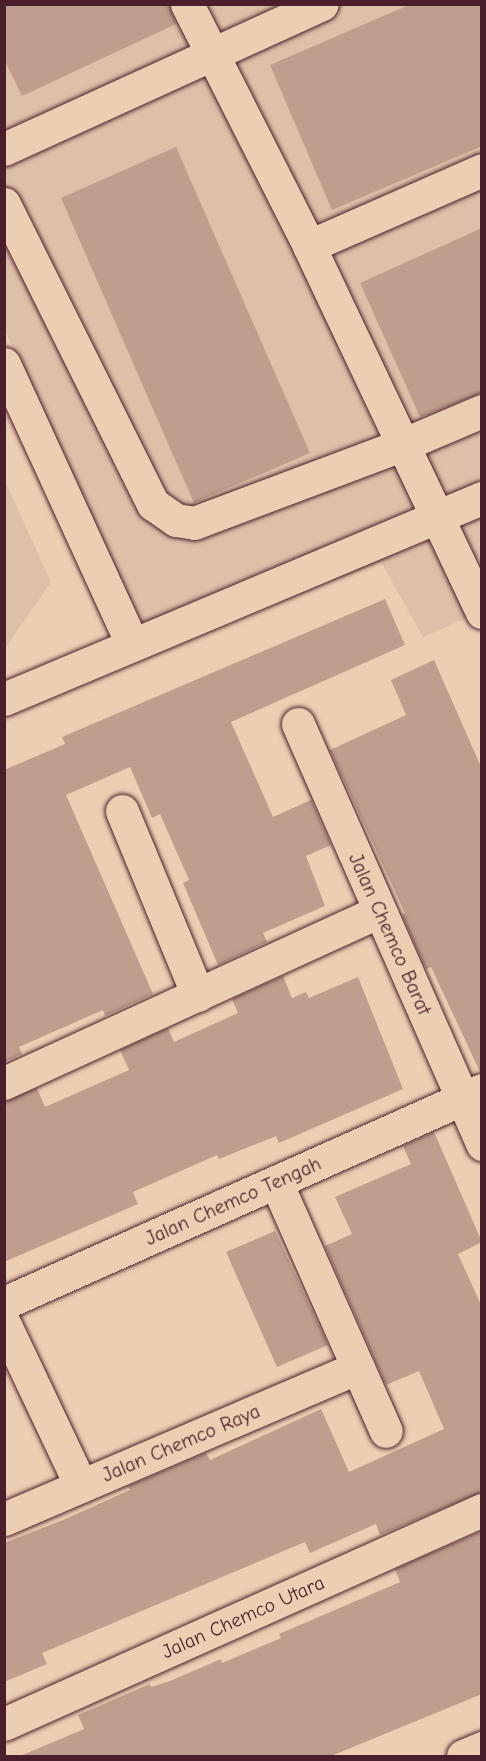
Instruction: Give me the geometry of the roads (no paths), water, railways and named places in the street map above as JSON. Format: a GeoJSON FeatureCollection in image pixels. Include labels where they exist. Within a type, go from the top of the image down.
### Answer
{"type":"FeatureCollection","features":[{"type":"Feature","properties":{"kind":"street"},"geometry":{"type":"LineString","coordinates":[[187,4],[209,53],[309,246],[482,612]]}},
{"type":"Feature","properties":{"kind":"street"},"geometry":{"type":"LineString","coordinates":[[4,149],[209,53],[322,4]]}},
{"type":"Feature","properties":{"kind":"street"},"geometry":{"type":"LineString","coordinates":[[309,246],[482,170]]}},
{"type":"Feature","properties":{"kind":"street"},"geometry":{"type":"LineString","coordinates":[[4,204],[153,504],[184,523],[194,523],[402,445],[482,411]]}},
{"type":"Feature","properties":{"kind":"street"},"geometry":{"type":"LineString","coordinates":[[4,364],[132,644]]}},
{"type":"Feature","properties":{"kind":"street"},"geometry":{"type":"LineString","coordinates":[[4,699],[482,498]]}},
{"type":"Feature","properties":{"kind":"street","name":"Jalan Chemco Barat"},"geometry":{"type":"LineString","coordinates":[[298,724],[380,911],[472,1094],[482,1144]]}},
{"type":"Feature","properties":{"kind":"street"},"geometry":{"type":"LineString","coordinates":[[122,811],[198,995]]}},
{"type":"Feature","properties":{"kind":"street"},"geometry":{"type":"LineString","coordinates":[[6,1077],[198,995],[380,911]]}},
{"type":"Feature","properties":{"kind":"street","name":"Jalan Chemco Tengah"},"geometry":{"type":"LineString","coordinates":[[4,1304],[472,1094]]}},
{"type":"Feature","properties":{"kind":"street"},"geometry":{"type":"LineString","coordinates":[[276,1182],[386,1431]]}},
{"type":"Feature","properties":{"kind":"street"},"geometry":{"type":"LineString","coordinates":[[4,1323],[81,1486]]}},
{"type":"Feature","properties":{"kind":"street","name":"Jalan Chemco Raya"},"geometry":{"type":"LineString","coordinates":[[4,1519],[358,1367]]}},
{"type":"Feature","properties":{"kind":"street","name":"Jalan Chemco Utara"},"geometry":{"type":"LineString","coordinates":[[4,1724],[482,1510]]}},
{"type":"Feature","properties":{"kind":"street"},"geometry":{"type":"LineString","coordinates":[[463,1756],[482,1748]]}}]}
